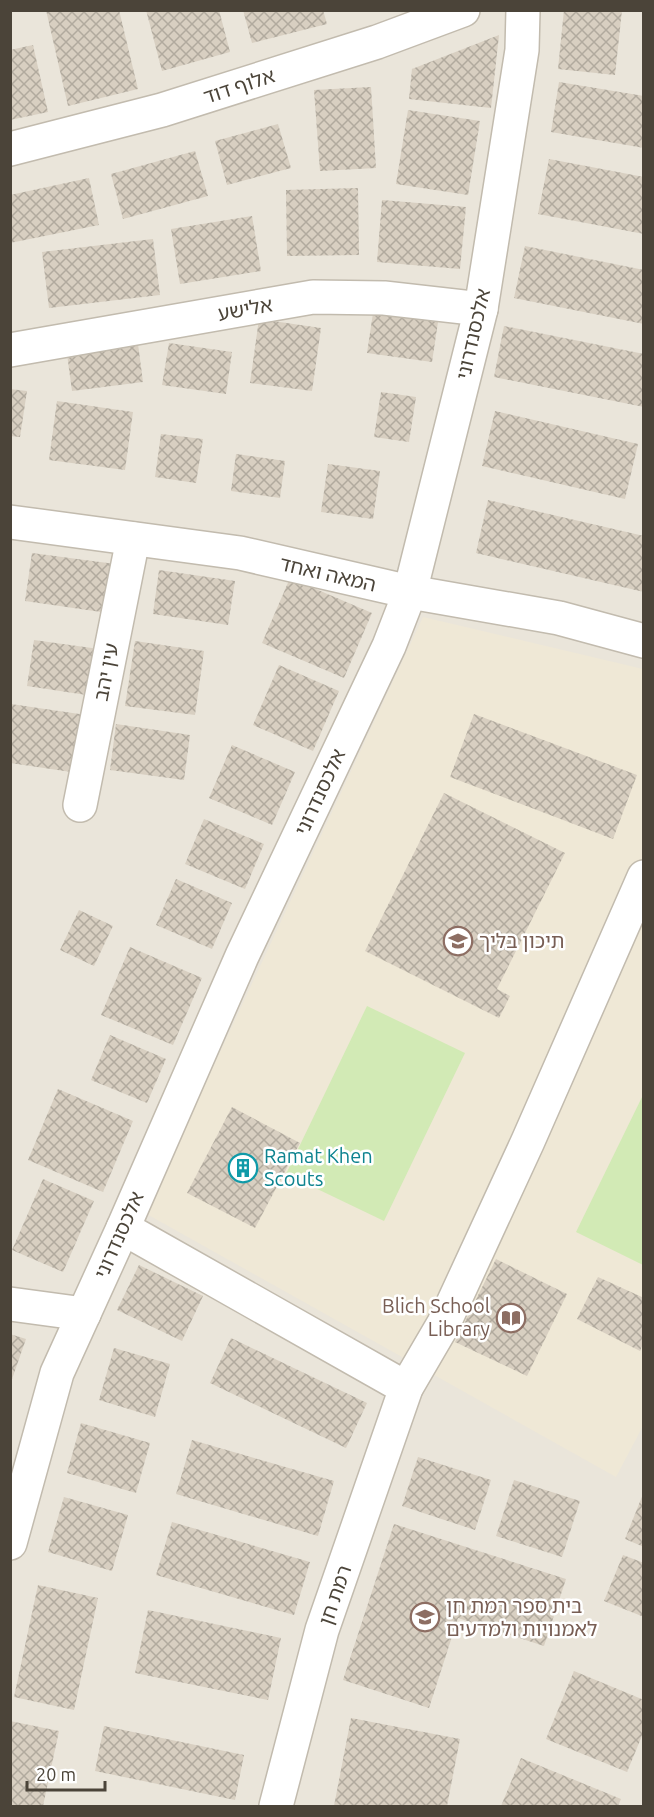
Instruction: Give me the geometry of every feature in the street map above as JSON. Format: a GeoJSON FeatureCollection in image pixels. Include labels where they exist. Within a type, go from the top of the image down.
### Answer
{"type":"FeatureCollection","features":[{"type":"Feature","properties":{"kind":"street","name":"אלוף דוד"},"geometry":{"type":"LineString","coordinates":[[10,149],[162,110],[377,42],[463,10]]}},
{"type":"Feature","properties":{"kind":"street","name":"אלכסנדרוני"},"geometry":{"type":"LineString","coordinates":[[10,1543],[57,1373],[242,956],[389,646],[410,592],[481,309],[522,50],[524,10]]}},
{"type":"Feature","properties":{"kind":"street","name":"אלישע"},"geometry":{"type":"LineString","coordinates":[[10,350],[314,297],[384,298],[481,309]]}},
{"type":"Feature","properties":{"kind":"street","name":"המאה ואחד"},"geometry":{"type":"LineString","coordinates":[[10,522],[240,553],[410,592],[559,618],[644,640]]}},
{"type":"Feature","properties":{"kind":"street","name":"עין יהב"},"geometry":{"type":"LineString","coordinates":[[80,805],[133,539]]}},
{"type":"Feature","properties":{"kind":"street","name":"רמת חן"},"geometry":{"type":"LineString","coordinates":[[276,1806],[322,1630],[406,1388],[444,1323],[528,1141],[644,878]]}},
{"type":"Feature","properties":{"kind":"street"},"geometry":{"type":"LineString","coordinates":[[123,1228],[406,1388]]}},
{"type":"Feature","properties":{"kind":"street"},"geometry":{"type":"LineString","coordinates":[[10,1304],[84,1314]]}},
{"type":"Feature","properties":{"kind":"shaded area"},"geometry":{"type":"Polygon","coordinates":[[[11,11],[643,11],[643,1806],[11,1806],[11,11]]]}},
{"type":"Feature","properties":{"kind":"shaded area","name":"תיכון בליך"},"geometry":{"type":"Polygon","coordinates":[[[423,617],[643,669],[644,1424],[616,1477],[145,1213],[423,617]]]}},
{"type":"Feature","properties":{"kind":"green space"},"geometry":{"type":"Polygon","coordinates":[[[367,1006],[465,1053],[384,1221],[286,1174],[367,1006]]]}},
{"type":"Feature","properties":{"kind":"green space"},"geometry":{"type":"Polygon","coordinates":[[[643,1095],[643,1265],[576,1232],[643,1095]]]}},
{"type":"Feature","properties":{"kind":"building"},"geometry":{"type":"Polygon","coordinates":[[[46,10],[119,10],[138,89],[68,106],[46,10]]]}},
{"type":"Feature","properties":{"kind":"building"},"geometry":{"type":"Polygon","coordinates":[[[146,10],[219,10],[230,52],[162,71],[146,10]]]}},
{"type":"Feature","properties":{"kind":"building"},"geometry":{"type":"Polygon","coordinates":[[[243,10],[323,10],[327,24],[252,43],[243,10]]]}},
{"type":"Feature","properties":{"kind":"building"},"geometry":{"type":"Polygon","coordinates":[[[564,10],[622,10],[615,75],[558,69],[564,10]]]}},
{"type":"Feature","properties":{"kind":"building"},"geometry":{"type":"Polygon","coordinates":[[[499,35],[491,108],[409,99],[412,69],[499,35]]]}},
{"type":"Feature","properties":{"kind":"building"},"geometry":{"type":"Polygon","coordinates":[[[33,45],[48,112],[10,120],[10,50],[33,45]]]}},
{"type":"Feature","properties":{"kind":"building"},"geometry":{"type":"Polygon","coordinates":[[[559,82],[644,96],[644,148],[551,132],[559,82]]]}},
{"type":"Feature","properties":{"kind":"building"},"geometry":{"type":"Polygon","coordinates":[[[371,87],[376,168],[320,171],[314,90],[371,87]]]}},
{"type":"Feature","properties":{"kind":"building"},"geometry":{"type":"Polygon","coordinates":[[[408,110],[480,121],[468,195],[396,184],[408,110]]]}},
{"type":"Feature","properties":{"kind":"building"},"geometry":{"type":"Polygon","coordinates":[[[278,124],[291,168],[227,185],[215,141],[278,124]]]}},
{"type":"Feature","properties":{"kind":"building"},"geometry":{"type":"Polygon","coordinates":[[[195,151],[208,196],[123,219],[111,174],[195,151]]]}},
{"type":"Feature","properties":{"kind":"building"},"geometry":{"type":"Polygon","coordinates":[[[549,159],[644,177],[644,234],[538,214],[549,159]]]}},
{"type":"Feature","properties":{"kind":"building"},"geometry":{"type":"Polygon","coordinates":[[[89,178],[99,225],[10,243],[10,195],[89,178]]]}},
{"type":"Feature","properties":{"kind":"building"},"geometry":{"type":"Polygon","coordinates":[[[358,188],[359,255],[287,256],[286,190],[358,188]]]}},
{"type":"Feature","properties":{"kind":"building"},"geometry":{"type":"Polygon","coordinates":[[[382,200],[466,207],[460,269],[377,262],[382,200]]]}},
{"type":"Feature","properties":{"kind":"building"},"geometry":{"type":"Polygon","coordinates":[[[252,216],[261,271],[180,284],[171,229],[252,216]]]}},
{"type":"Feature","properties":{"kind":"building"},"geometry":{"type":"Polygon","coordinates":[[[153,239],[160,295],[49,308],[42,252],[153,239]]]}},
{"type":"Feature","properties":{"kind":"building"},"geometry":{"type":"Polygon","coordinates":[[[525,246],[644,270],[644,324],[514,298],[525,246]]]}},
{"type":"Feature","properties":{"kind":"building"},"geometry":{"type":"Polygon","coordinates":[[[373,313],[438,322],[432,362],[367,353],[373,313]]]}},
{"type":"Feature","properties":{"kind":"building"},"geometry":{"type":"Polygon","coordinates":[[[259,319],[321,328],[312,391],[250,383],[259,319]]]}},
{"type":"Feature","properties":{"kind":"building"},"geometry":{"type":"Polygon","coordinates":[[[504,326],[644,354],[644,407],[494,377],[504,326]]]}},
{"type":"Feature","properties":{"kind":"building"},"geometry":{"type":"Polygon","coordinates":[[[169,343],[232,352],[226,394],[162,385],[169,343]]]}},
{"type":"Feature","properties":{"kind":"building"},"geometry":{"type":"Polygon","coordinates":[[[138,344],[143,382],[72,391],[67,354],[138,344]]]}},
{"type":"Feature","properties":{"kind":"building"},"geometry":{"type":"Polygon","coordinates":[[[10,389],[27,391],[20,437],[10,436],[10,389]]]}},
{"type":"Feature","properties":{"kind":"building"},"geometry":{"type":"Polygon","coordinates":[[[381,392],[416,397],[409,442],[374,437],[381,392]]]}},
{"type":"Feature","properties":{"kind":"building"},"geometry":{"type":"Polygon","coordinates":[[[57,401],[133,412],[125,470],[49,460],[57,401]]]}},
{"type":"Feature","properties":{"kind":"building"},"geometry":{"type":"Polygon","coordinates":[[[495,411],[638,444],[625,499],[482,466],[495,411]]]}},
{"type":"Feature","properties":{"kind":"building"},"geometry":{"type":"Polygon","coordinates":[[[161,434],[203,439],[196,483],[155,477],[161,434]]]}},
{"type":"Feature","properties":{"kind":"building"},"geometry":{"type":"Polygon","coordinates":[[[236,454],[285,461],[280,498],[231,491],[236,454]]]}},
{"type":"Feature","properties":{"kind":"building"},"geometry":{"type":"Polygon","coordinates":[[[328,464],[380,471],[373,519],[321,512],[328,464]]]}},
{"type":"Feature","properties":{"kind":"building"},"geometry":{"type":"Polygon","coordinates":[[[488,500],[644,536],[644,592],[476,553],[488,500]]]}},
{"type":"Feature","properties":{"kind":"building"},"geometry":{"type":"Polygon","coordinates":[[[32,553],[115,564],[108,613],[25,601],[32,553]]]}},
{"type":"Feature","properties":{"kind":"building"},"geometry":{"type":"Polygon","coordinates":[[[159,570],[235,581],[228,625],[153,614],[159,570]]]}},
{"type":"Feature","properties":{"kind":"building"},"geometry":{"type":"Polygon","coordinates":[[[290,578],[372,613],[344,678],[262,643],[290,578]]]}},
{"type":"Feature","properties":{"kind":"building"},"geometry":{"type":"Polygon","coordinates":[[[34,640],[99,649],[93,696],[27,686],[34,640]]]}},
{"type":"Feature","properties":{"kind":"building"},"geometry":{"type":"Polygon","coordinates":[[[135,641],[204,651],[195,715],[125,706],[135,641]]]}},
{"type":"Feature","properties":{"kind":"building"},"geometry":{"type":"Polygon","coordinates":[[[279,665],[339,691],[313,751],[253,725],[279,665]]]}},
{"type":"Feature","properties":{"kind":"building"},"geometry":{"type":"Polygon","coordinates":[[[11,704],[86,715],[78,773],[10,763],[11,704]]]}},
{"type":"Feature","properties":{"kind":"building"},"geometry":{"type":"Polygon","coordinates":[[[474,714],[637,775],[613,839],[450,777],[474,714]]]}},
{"type":"Feature","properties":{"kind":"building"},"geometry":{"type":"Polygon","coordinates":[[[116,724],[190,735],[184,780],[110,770],[116,724]]]}},
{"type":"Feature","properties":{"kind":"building"},"geometry":{"type":"Polygon","coordinates":[[[232,745],[295,772],[272,825],[209,798],[232,745]]]}},
{"type":"Feature","properties":{"kind":"building"},"geometry":{"type":"Polygon","coordinates":[[[444,793],[565,853],[497,989],[510,996],[499,1018],[365,951],[444,793]]]}},
{"type":"Feature","properties":{"kind":"building"},"geometry":{"type":"Polygon","coordinates":[[[204,819],[264,844],[245,889],[185,864],[204,819]]]}},
{"type":"Feature","properties":{"kind":"building"},"geometry":{"type":"Polygon","coordinates":[[[176,879],[232,903],[212,949],[156,925],[176,879]]]}},
{"type":"Feature","properties":{"kind":"building"},"geometry":{"type":"Polygon","coordinates":[[[79,910],[113,926],[94,966],[60,950],[79,910]]]}},
{"type":"Feature","properties":{"kind":"building"},"geometry":{"type":"Polygon","coordinates":[[[130,947],[202,978],[173,1045],[101,1015],[130,947]]]}},
{"type":"Feature","properties":{"kind":"building"},"geometry":{"type":"Polygon","coordinates":[[[110,1035],[166,1059],[147,1103],[91,1080],[110,1035]]]}},
{"type":"Feature","properties":{"kind":"building"},"geometry":{"type":"Polygon","coordinates":[[[58,1089],[133,1121],[103,1192],[28,1160],[58,1089]]]}},
{"type":"Feature","properties":{"kind":"building","name":"Ramat Khen Scouts"},"geometry":{"type":"Polygon","coordinates":[[[232,1107],[300,1143],[255,1228],[187,1193],[232,1107]]]}},
{"type":"Feature","properties":{"kind":"building"},"geometry":{"type":"Polygon","coordinates":[[[43,1179],[94,1201],[63,1272],[12,1250],[43,1179]]]}},
{"type":"Feature","properties":{"kind":"building","name":"Blich School Library"},"geometry":{"type":"Polygon","coordinates":[[[496,1259],[567,1294],[527,1376],[455,1342],[496,1259]]]}},
{"type":"Feature","properties":{"kind":"building"},"geometry":{"type":"Polygon","coordinates":[[[139,1265],[203,1296],[182,1341],[117,1310],[139,1265]]]}},
{"type":"Feature","properties":{"kind":"building"},"geometry":{"type":"Polygon","coordinates":[[[598,1277],[644,1298],[644,1342],[640,1351],[577,1319],[598,1277]]]}},
{"type":"Feature","properties":{"kind":"building"},"geometry":{"type":"Polygon","coordinates":[[[10,1334],[26,1339],[11,1382],[10,1382],[10,1334]]]}},
{"type":"Feature","properties":{"kind":"building"},"geometry":{"type":"Polygon","coordinates":[[[231,1338],[367,1403],[346,1448],[210,1383],[231,1338]]]}},
{"type":"Feature","properties":{"kind":"building"},"geometry":{"type":"Polygon","coordinates":[[[114,1348],[170,1364],[155,1417],[99,1400],[114,1348]]]}},
{"type":"Feature","properties":{"kind":"building"},"geometry":{"type":"Polygon","coordinates":[[[81,1423],[150,1443],[136,1493],[67,1473],[81,1423]]]}},
{"type":"Feature","properties":{"kind":"building"},"geometry":{"type":"Polygon","coordinates":[[[192,1440],[334,1481],[318,1536],[176,1494],[192,1440]]]}},
{"type":"Feature","properties":{"kind":"building"},"geometry":{"type":"Polygon","coordinates":[[[418,1457],[491,1480],[475,1530],[402,1506],[418,1457]]]}},
{"type":"Feature","properties":{"kind":"building"},"geometry":{"type":"Polygon","coordinates":[[[514,1480],[580,1501],[562,1557],[496,1536],[514,1480]]]}},
{"type":"Feature","properties":{"kind":"building"},"geometry":{"type":"Polygon","coordinates":[[[644,1494],[644,1547],[625,1539],[644,1494]]]}},
{"type":"Feature","properties":{"kind":"building"},"geometry":{"type":"Polygon","coordinates":[[[64,1497],[128,1515],[112,1571],[48,1552],[64,1497]]]}},
{"type":"Feature","properties":{"kind":"building"},"geometry":{"type":"Polygon","coordinates":[[[172,1522],[310,1562],[294,1615],[156,1575],[172,1522]]]}},
{"type":"Feature","properties":{"kind":"building"},"geometry":{"type":"Polygon","coordinates":[[[394,1524],[566,1579],[544,1646],[458,1618],[429,1708],[343,1680],[394,1524]]]}},
{"type":"Feature","properties":{"kind":"building"},"geometry":{"type":"Polygon","coordinates":[[[623,1555],[644,1563],[644,1617],[604,1601],[623,1555]]]}},
{"type":"Feature","properties":{"kind":"building"},"geometry":{"type":"Polygon","coordinates":[[[38,1585],[98,1598],[74,1710],[14,1697],[38,1585]]]}},
{"type":"Feature","properties":{"kind":"building"},"geometry":{"type":"Polygon","coordinates":[[[148,1610],[281,1638],[268,1700],[135,1673],[148,1610]]]}},
{"type":"Feature","properties":{"kind":"building"},"geometry":{"type":"Polygon","coordinates":[[[574,1671],[644,1700],[644,1731],[627,1772],[546,1739],[574,1671]]]}},
{"type":"Feature","properties":{"kind":"building"},"geometry":{"type":"Polygon","coordinates":[[[351,1718],[460,1739],[447,1806],[334,1806],[351,1718]]]}},
{"type":"Feature","properties":{"kind":"building"},"geometry":{"type":"Polygon","coordinates":[[[10,1721],[59,1731],[43,1806],[10,1806],[10,1721]]]}},
{"type":"Feature","properties":{"kind":"building"},"geometry":{"type":"Polygon","coordinates":[[[104,1726],[244,1755],[235,1800],[95,1771],[104,1726]]]}},
{"type":"Feature","properties":{"kind":"building"},"geometry":{"type":"Polygon","coordinates":[[[521,1758],[621,1799],[618,1806],[501,1806],[521,1758]]]}},
{"type":"Feature","properties":{"kind":"place","name":"תיכון בליך"},"geometry":{"type":"Point","coordinates":[458,941]}},
{"type":"Feature","properties":{"kind":"place","name":"Ramat Khen Scouts"},"geometry":{"type":"Point","coordinates":[243,1168]}},
{"type":"Feature","properties":{"kind":"place","name":"Blich School Library"},"geometry":{"type":"Point","coordinates":[511,1318]}},
{"type":"Feature","properties":{"kind":"place","name":"בית ספר רמת חן לאמנויות ולמדעים"},"geometry":{"type":"Point","coordinates":[425,1617]}}]}
